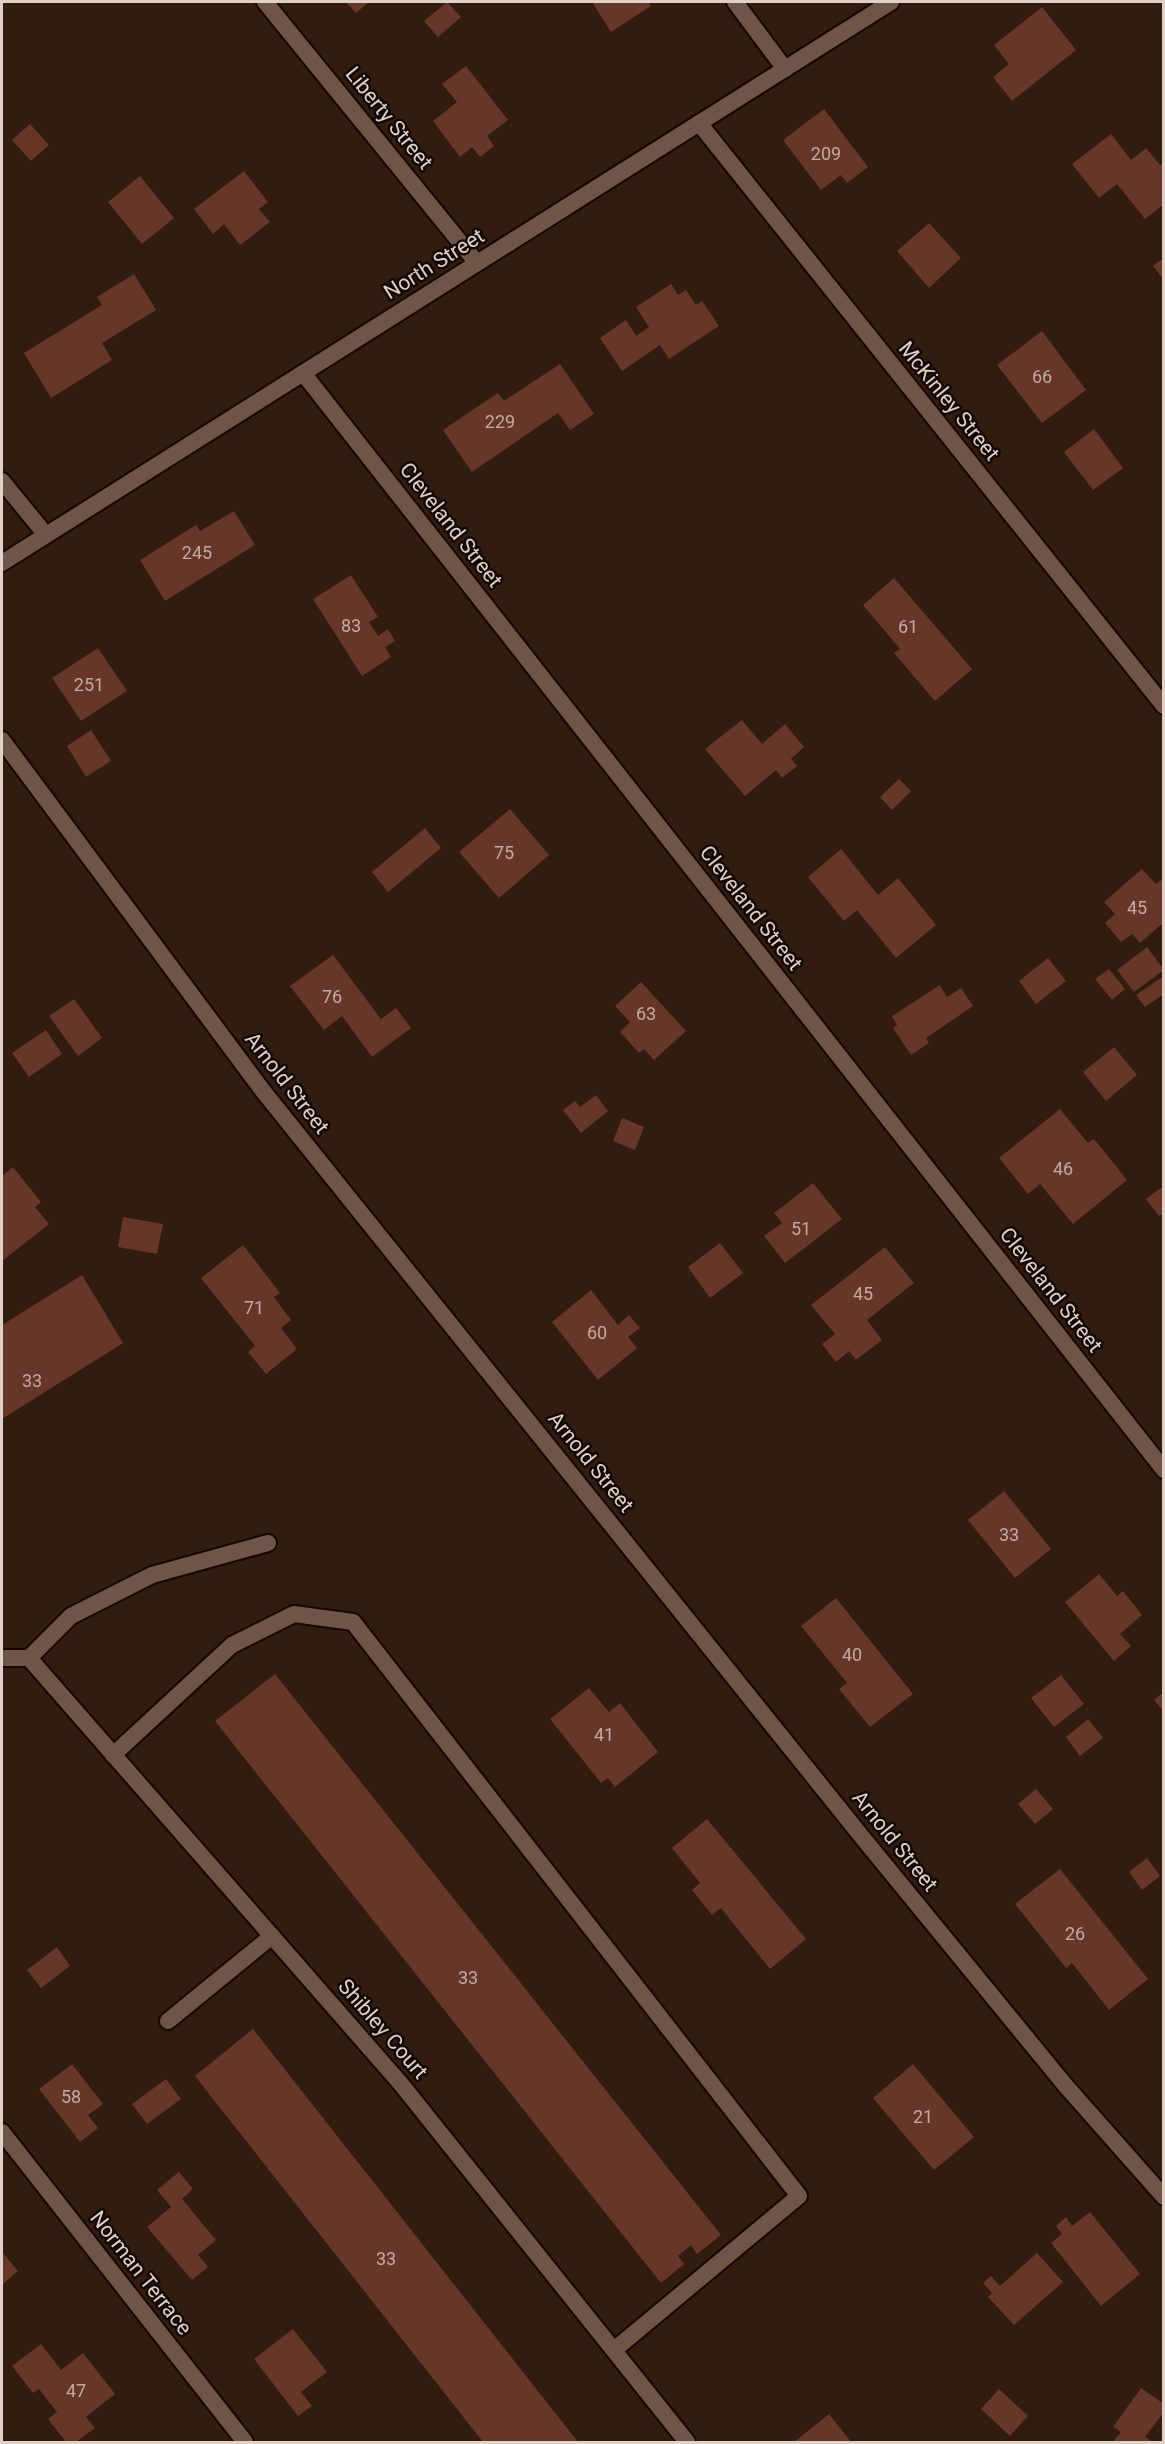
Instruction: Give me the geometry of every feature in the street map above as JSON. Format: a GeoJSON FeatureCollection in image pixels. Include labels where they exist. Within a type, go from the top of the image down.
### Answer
{"type":"FeatureCollection","features":[{"type":"Feature","properties":{"kind":"street","name":"Liberty Street"},"geometry":{"type":"LineString","coordinates":[[265,2],[477,263]]}},
{"type":"Feature","properties":{"kind":"street"},"geometry":{"type":"LineString","coordinates":[[735,2],[785,69]]}},
{"type":"Feature","properties":{"kind":"street","name":"North Street"},"geometry":{"type":"LineString","coordinates":[[2,563],[891,2]]}},
{"type":"Feature","properties":{"kind":"street","name":"McKinley Street"},"geometry":{"type":"LineString","coordinates":[[699,123],[1164,706]]}},
{"type":"Feature","properties":{"kind":"street","name":"Cleveland Street"},"geometry":{"type":"LineString","coordinates":[[303,373],[1164,1470]]}},
{"type":"Feature","properties":{"kind":"street"},"geometry":{"type":"LineString","coordinates":[[2,481],[46,535]]}},
{"type":"Feature","properties":{"kind":"street","name":"Arnold Street"},"geometry":{"type":"LineString","coordinates":[[2,740],[263,1090],[862,1837],[1065,2085],[1164,2197]]}},
{"type":"Feature","properties":{"kind":"street"},"geometry":{"type":"LineString","coordinates":[[2,1658],[29,1658],[71,1616],[152,1575],[268,1543]]}},
{"type":"Feature","properties":{"kind":"street"},"geometry":{"type":"LineString","coordinates":[[113,1755],[232,1644],[294,1614],[353,1622],[799,2196],[614,2350]]}},
{"type":"Feature","properties":{"kind":"street","name":"Shibley Court"},"geometry":{"type":"LineString","coordinates":[[29,1658],[401,2084],[687,2442]]}},
{"type":"Feature","properties":{"kind":"street"},"geometry":{"type":"LineString","coordinates":[[168,2021],[272,1936]]}},
{"type":"Feature","properties":{"kind":"street","name":"Norman Terrace"},"geometry":{"type":"LineString","coordinates":[[2,2132],[245,2442]]}},
{"type":"Feature","properties":{"kind":"building"},"geometry":{"type":"Polygon","coordinates":[[[346,2],[369,2],[356,13],[346,2]]]}},
{"type":"Feature","properties":{"kind":"building"},"geometry":{"type":"Polygon","coordinates":[[[447,2],[461,17],[438,37],[424,21],[447,2]]]}},
{"type":"Feature","properties":{"kind":"building"},"geometry":{"type":"Polygon","coordinates":[[[592,2],[648,2],[651,6],[611,32],[592,2]]]}},
{"type":"Feature","properties":{"kind":"building"},"geometry":{"type":"Polygon","coordinates":[[[1042,7],[1076,50],[1012,101],[993,77],[1009,64],[994,45],[1042,7]]]}},
{"type":"Feature","properties":{"kind":"building"},"geometry":{"type":"Polygon","coordinates":[[[466,66],[508,120],[487,136],[494,146],[480,157],[472,147],[460,157],[433,121],[457,102],[442,84],[466,66]]]}},
{"type":"Feature","properties":{"kind":"building"},"geometry":{"type":"Polygon","coordinates":[[[824,109],[868,167],[847,183],[841,175],[821,190],[783,140],[824,109]]]}},
{"type":"Feature","properties":{"kind":"building"},"geometry":{"type":"Polygon","coordinates":[[[30,124],[49,145],[31,161],[12,140],[30,124]]]}},
{"type":"Feature","properties":{"kind":"building"},"geometry":{"type":"Polygon","coordinates":[[[1111,134],[1131,160],[1146,148],[1160,165],[1164,163],[1164,204],[1145,219],[1117,184],[1099,198],[1072,164],[1111,134]]]}},
{"type":"Feature","properties":{"kind":"building"},"geometry":{"type":"Polygon","coordinates":[[[244,171],[268,202],[259,209],[270,222],[240,245],[224,224],[213,234],[194,209],[244,171]]]}},
{"type":"Feature","properties":{"kind":"building"},"geometry":{"type":"Polygon","coordinates":[[[140,176],[174,218],[142,244],[108,202],[140,176]]]}},
{"type":"Feature","properties":{"kind":"building"},"geometry":{"type":"Polygon","coordinates":[[[929,223],[961,258],[929,288],[897,251],[929,223]]]}},
{"type":"Feature","properties":{"kind":"building"},"geometry":{"type":"Polygon","coordinates":[[[1164,258],[1164,280],[1153,266],[1164,258]]]}},
{"type":"Feature","properties":{"kind":"building"},"geometry":{"type":"Polygon","coordinates":[[[134,274],[156,310],[102,343],[112,360],[51,398],[24,353],[102,305],[97,297],[134,274]]]}},
{"type":"Feature","properties":{"kind":"building"},"geometry":{"type":"Polygon","coordinates":[[[671,284],[678,295],[686,290],[696,305],[702,301],[719,326],[669,359],[660,345],[622,371],[600,338],[626,320],[636,336],[649,327],[636,307],[671,284]]]}},
{"type":"Feature","properties":{"kind":"building"},"geometry":{"type":"Polygon","coordinates":[[[1042,331],[1086,390],[1042,423],[997,365],[1042,331]]]}},
{"type":"Feature","properties":{"kind":"building"},"geometry":{"type":"Polygon","coordinates":[[[560,364],[594,414],[570,430],[558,413],[472,472],[443,430],[498,393],[504,401],[560,364]]]}},
{"type":"Feature","properties":{"kind":"building"},"geometry":{"type":"Polygon","coordinates":[[[1094,429],[1123,468],[1093,490],[1064,452],[1094,429]]]}},
{"type":"Feature","properties":{"kind":"building"},"geometry":{"type":"Polygon","coordinates":[[[234,511],[255,545],[165,601],[140,560],[196,525],[200,531],[234,511]]]}},
{"type":"Feature","properties":{"kind":"building"},"geometry":{"type":"Polygon","coordinates":[[[351,575],[378,617],[369,622],[378,636],[388,629],[395,641],[385,647],[391,657],[362,676],[313,599],[351,575]]]}},
{"type":"Feature","properties":{"kind":"building"},"geometry":{"type":"Polygon","coordinates":[[[894,578],[972,669],[935,701],[894,653],[900,649],[863,605],[894,578]]]}},
{"type":"Feature","properties":{"kind":"building"},"geometry":{"type":"Polygon","coordinates":[[[98,648],[127,691],[81,721],[52,678],[98,648]]]}},
{"type":"Feature","properties":{"kind":"building"},"geometry":{"type":"Polygon","coordinates":[[[742,720],[762,744],[785,724],[804,747],[791,759],[797,766],[782,778],[776,770],[745,796],[705,749],[742,720]]]}},
{"type":"Feature","properties":{"kind":"building"},"geometry":{"type":"Polygon","coordinates":[[[91,730],[111,761],[86,777],[67,746],[91,730]]]}},
{"type":"Feature","properties":{"kind":"building"},"geometry":{"type":"Polygon","coordinates":[[[899,779],[911,791],[892,810],[880,797],[899,779]]]}},
{"type":"Feature","properties":{"kind":"building"},"geometry":{"type":"Polygon","coordinates":[[[510,809],[549,855],[499,898],[459,852],[510,809]]]}},
{"type":"Feature","properties":{"kind":"building"},"geometry":{"type":"Polygon","coordinates":[[[425,828],[441,848],[388,892],[372,872],[425,828]]]}},
{"type":"Feature","properties":{"kind":"building"},"geometry":{"type":"Polygon","coordinates":[[[841,849],[878,895],[898,878],[936,925],[896,958],[857,910],[844,921],[808,877],[841,849]]]}},
{"type":"Feature","properties":{"kind":"building"},"geometry":{"type":"Polygon","coordinates":[[[1142,869],[1156,884],[1161,880],[1164,882],[1164,922],[1140,943],[1132,934],[1121,942],[1105,923],[1115,914],[1104,902],[1142,869]]]}},
{"type":"Feature","properties":{"kind":"building"},"geometry":{"type":"Polygon","coordinates":[[[1147,947],[1164,970],[1134,992],[1117,970],[1147,947]]]}},
{"type":"Feature","properties":{"kind":"building"},"geometry":{"type":"Polygon","coordinates":[[[333,955],[381,1019],[396,1008],[411,1028],[372,1057],[342,1016],[324,1030],[290,986],[333,955]]]}},
{"type":"Feature","properties":{"kind":"building"},"geometry":{"type":"Polygon","coordinates":[[[1048,958],[1066,981],[1036,1004],[1019,981],[1048,958]]]}},
{"type":"Feature","properties":{"kind":"building"},"geometry":{"type":"Polygon","coordinates":[[[1109,969],[1125,989],[1112,1000],[1095,979],[1109,969]]]}},
{"type":"Feature","properties":{"kind":"building"},"geometry":{"type":"Polygon","coordinates":[[[1164,976],[1164,994],[1145,1007],[1136,995],[1164,976]]]}},
{"type":"Feature","properties":{"kind":"building"},"geometry":{"type":"Polygon","coordinates":[[[641,982],[686,1031],[654,1060],[644,1049],[639,1053],[620,1032],[630,1022],[615,1006],[641,982]]]}},
{"type":"Feature","properties":{"kind":"building"},"geometry":{"type":"Polygon","coordinates":[[[940,985],[947,997],[961,988],[973,1006],[926,1038],[929,1043],[911,1055],[893,1028],[897,1025],[892,1016],[940,985]]]}},
{"type":"Feature","properties":{"kind":"building"},"geometry":{"type":"Polygon","coordinates":[[[74,999],[102,1038],[78,1056],[49,1016],[74,999]]]}},
{"type":"Feature","properties":{"kind":"building"},"geometry":{"type":"Polygon","coordinates":[[[46,1030],[62,1054],[29,1077],[12,1053],[46,1030]]]}},
{"type":"Feature","properties":{"kind":"building"},"geometry":{"type":"Polygon","coordinates":[[[1114,1047],[1137,1075],[1106,1101],[1083,1072],[1114,1047]]]}},
{"type":"Feature","properties":{"kind":"building"},"geometry":{"type":"Polygon","coordinates":[[[596,1095],[608,1111],[581,1133],[563,1110],[575,1101],[580,1107],[596,1095]]]}},
{"type":"Feature","properties":{"kind":"building"},"geometry":{"type":"Polygon","coordinates":[[[1060,1109],[1088,1143],[1094,1139],[1127,1180],[1073,1224],[1040,1184],[1028,1194],[999,1158],[1060,1109]]]}},
{"type":"Feature","properties":{"kind":"building"},"geometry":{"type":"Polygon","coordinates":[[[622,1118],[644,1127],[635,1150],[613,1141],[622,1118]]]}},
{"type":"Feature","properties":{"kind":"building"},"geometry":{"type":"Polygon","coordinates":[[[13,1167],[41,1202],[35,1207],[49,1224],[2,1261],[2,1176],[13,1167]]]}},
{"type":"Feature","properties":{"kind":"building"},"geometry":{"type":"Polygon","coordinates":[[[813,1183],[842,1219],[785,1263],[764,1236],[782,1223],[774,1213],[813,1183]]]}},
{"type":"Feature","properties":{"kind":"building"},"geometry":{"type":"Polygon","coordinates":[[[1164,1186],[1164,1213],[1159,1216],[1146,1199],[1164,1186]]]}},
{"type":"Feature","properties":{"kind":"building"},"geometry":{"type":"Polygon","coordinates":[[[123,1217],[163,1224],[157,1254],[118,1247],[123,1217]]]}},
{"type":"Feature","properties":{"kind":"building"},"geometry":{"type":"Polygon","coordinates":[[[720,1243],[743,1273],[710,1298],[688,1267],[720,1243]]]}},
{"type":"Feature","properties":{"kind":"building"},"geometry":{"type":"Polygon","coordinates":[[[243,1245],[280,1293],[274,1297],[291,1320],[281,1328],[297,1349],[266,1374],[248,1352],[255,1346],[201,1278],[243,1245]]]}},
{"type":"Feature","properties":{"kind":"building"},"geometry":{"type":"Polygon","coordinates":[[[885,1247],[914,1283],[867,1320],[882,1340],[856,1360],[849,1351],[836,1362],[822,1344],[835,1334],[811,1305],[885,1247]]]}},
{"type":"Feature","properties":{"kind":"building"},"geometry":{"type":"Polygon","coordinates":[[[82,1275],[123,1343],[2,1419],[2,1325],[82,1275]]]}},
{"type":"Feature","properties":{"kind":"building"},"geometry":{"type":"Polygon","coordinates":[[[591,1290],[618,1325],[629,1315],[640,1328],[628,1337],[637,1348],[598,1380],[552,1322],[591,1290]]]}},
{"type":"Feature","properties":{"kind":"building"},"geometry":{"type":"Polygon","coordinates":[[[1004,1491],[1051,1549],[1015,1578],[968,1520],[1004,1491]]]}},
{"type":"Feature","properties":{"kind":"building"},"geometry":{"type":"Polygon","coordinates":[[[1099,1574],[1117,1596],[1123,1591],[1142,1615],[1120,1634],[1131,1646],[1114,1661],[1065,1602],[1099,1574]]]}},
{"type":"Feature","properties":{"kind":"building"},"geometry":{"type":"Polygon","coordinates":[[[836,1598],[913,1694],[870,1727],[839,1689],[847,1683],[801,1626],[836,1598]]]}},
{"type":"Feature","properties":{"kind":"building"},"geometry":{"type":"Polygon","coordinates":[[[275,1674],[721,2235],[697,2254],[691,2245],[678,2256],[684,2264],[661,2283],[215,1721],[275,1674]]]}},
{"type":"Feature","properties":{"kind":"building"},"geometry":{"type":"Polygon","coordinates":[[[1061,1675],[1084,1704],[1054,1727],[1031,1698],[1061,1675]]]}},
{"type":"Feature","properties":{"kind":"building"},"geometry":{"type":"Polygon","coordinates":[[[589,1688],[609,1712],[620,1703],[658,1752],[615,1787],[608,1778],[601,1783],[550,1719],[589,1688]]]}},
{"type":"Feature","properties":{"kind":"building"},"geometry":{"type":"Polygon","coordinates":[[[1164,1692],[1164,1712],[1154,1700],[1164,1692]]]}},
{"type":"Feature","properties":{"kind":"building"},"geometry":{"type":"Polygon","coordinates":[[[1088,1719],[1103,1738],[1080,1756],[1066,1737],[1088,1719]]]}},
{"type":"Feature","properties":{"kind":"building"},"geometry":{"type":"Polygon","coordinates":[[[1036,1789],[1053,1809],[1035,1824],[1018,1804],[1036,1789]]]}},
{"type":"Feature","properties":{"kind":"building"},"geometry":{"type":"Polygon","coordinates":[[[707,1819],[806,1939],[770,1969],[721,1908],[712,1915],[692,1890],[700,1883],[672,1848],[707,1819]]]}},
{"type":"Feature","properties":{"kind":"building"},"geometry":{"type":"Polygon","coordinates":[[[1147,1858],[1160,1876],[1142,1890],[1129,1872],[1147,1858]]]}},
{"type":"Feature","properties":{"kind":"building"},"geometry":{"type":"Polygon","coordinates":[[[1060,1869],[1148,1979],[1109,2010],[1072,1963],[1066,1968],[1015,1904],[1060,1869]]]}},
{"type":"Feature","properties":{"kind":"building"},"geometry":{"type":"Polygon","coordinates":[[[57,1947],[70,1966],[41,1988],[27,1970],[57,1947]]]}},
{"type":"Feature","properties":{"kind":"building"},"geometry":{"type":"Polygon","coordinates":[[[253,2029],[578,2442],[483,2442],[195,2076],[253,2029]]]}},
{"type":"Feature","properties":{"kind":"building"},"geometry":{"type":"Polygon","coordinates":[[[72,2064],[103,2104],[88,2115],[98,2128],[80,2142],[39,2089],[72,2064]]]}},
{"type":"Feature","properties":{"kind":"building"},"geometry":{"type":"Polygon","coordinates":[[[913,2064],[974,2137],[934,2170],[873,2098],[913,2064]]]}},
{"type":"Feature","properties":{"kind":"building"},"geometry":{"type":"Polygon","coordinates":[[[166,2079],[181,2099],[147,2124],[132,2104],[166,2079]]]}},
{"type":"Feature","properties":{"kind":"building"},"geometry":{"type":"Polygon","coordinates":[[[179,2172],[193,2189],[182,2199],[216,2240],[198,2255],[208,2267],[192,2280],[147,2227],[171,2207],[157,2190],[179,2172]]]}},
{"type":"Feature","properties":{"kind":"building"},"geometry":{"type":"Polygon","coordinates":[[[1090,2212],[1140,2274],[1101,2306],[1051,2243],[1062,2234],[1056,2226],[1066,2217],[1072,2226],[1090,2212]]]}},
{"type":"Feature","properties":{"kind":"building"},"geometry":{"type":"Polygon","coordinates":[[[2,2252],[18,2271],[2,2285],[2,2252]]]}},
{"type":"Feature","properties":{"kind":"building"},"geometry":{"type":"Polygon","coordinates":[[[1037,2253],[1063,2282],[1014,2325],[988,2297],[992,2293],[983,2283],[991,2276],[1000,2286],[1037,2253]]]}},
{"type":"Feature","properties":{"kind":"building"},"geometry":{"type":"Polygon","coordinates":[[[293,2329],[327,2372],[301,2392],[312,2406],[298,2416],[254,2359],[293,2329]]]}},
{"type":"Feature","properties":{"kind":"building"},"geometry":{"type":"Polygon","coordinates":[[[41,2344],[61,2370],[83,2353],[115,2394],[86,2417],[95,2428],[76,2442],[66,2442],[48,2419],[57,2412],[39,2389],[33,2393],[12,2366],[41,2344]]]}},
{"type":"Feature","properties":{"kind":"building"},"geometry":{"type":"Polygon","coordinates":[[[1141,2388],[1164,2404],[1164,2412],[1145,2437],[1153,2442],[1113,2442],[1121,2432],[1113,2427],[1141,2388]]]}},
{"type":"Feature","properties":{"kind":"building"},"geometry":{"type":"Polygon","coordinates":[[[999,2389],[1028,2416],[1010,2436],[981,2409],[999,2389]]]}},
{"type":"Feature","properties":{"kind":"building"},"geometry":{"type":"Polygon","coordinates":[[[829,2414],[851,2442],[794,2442],[829,2414]]]}}]}
